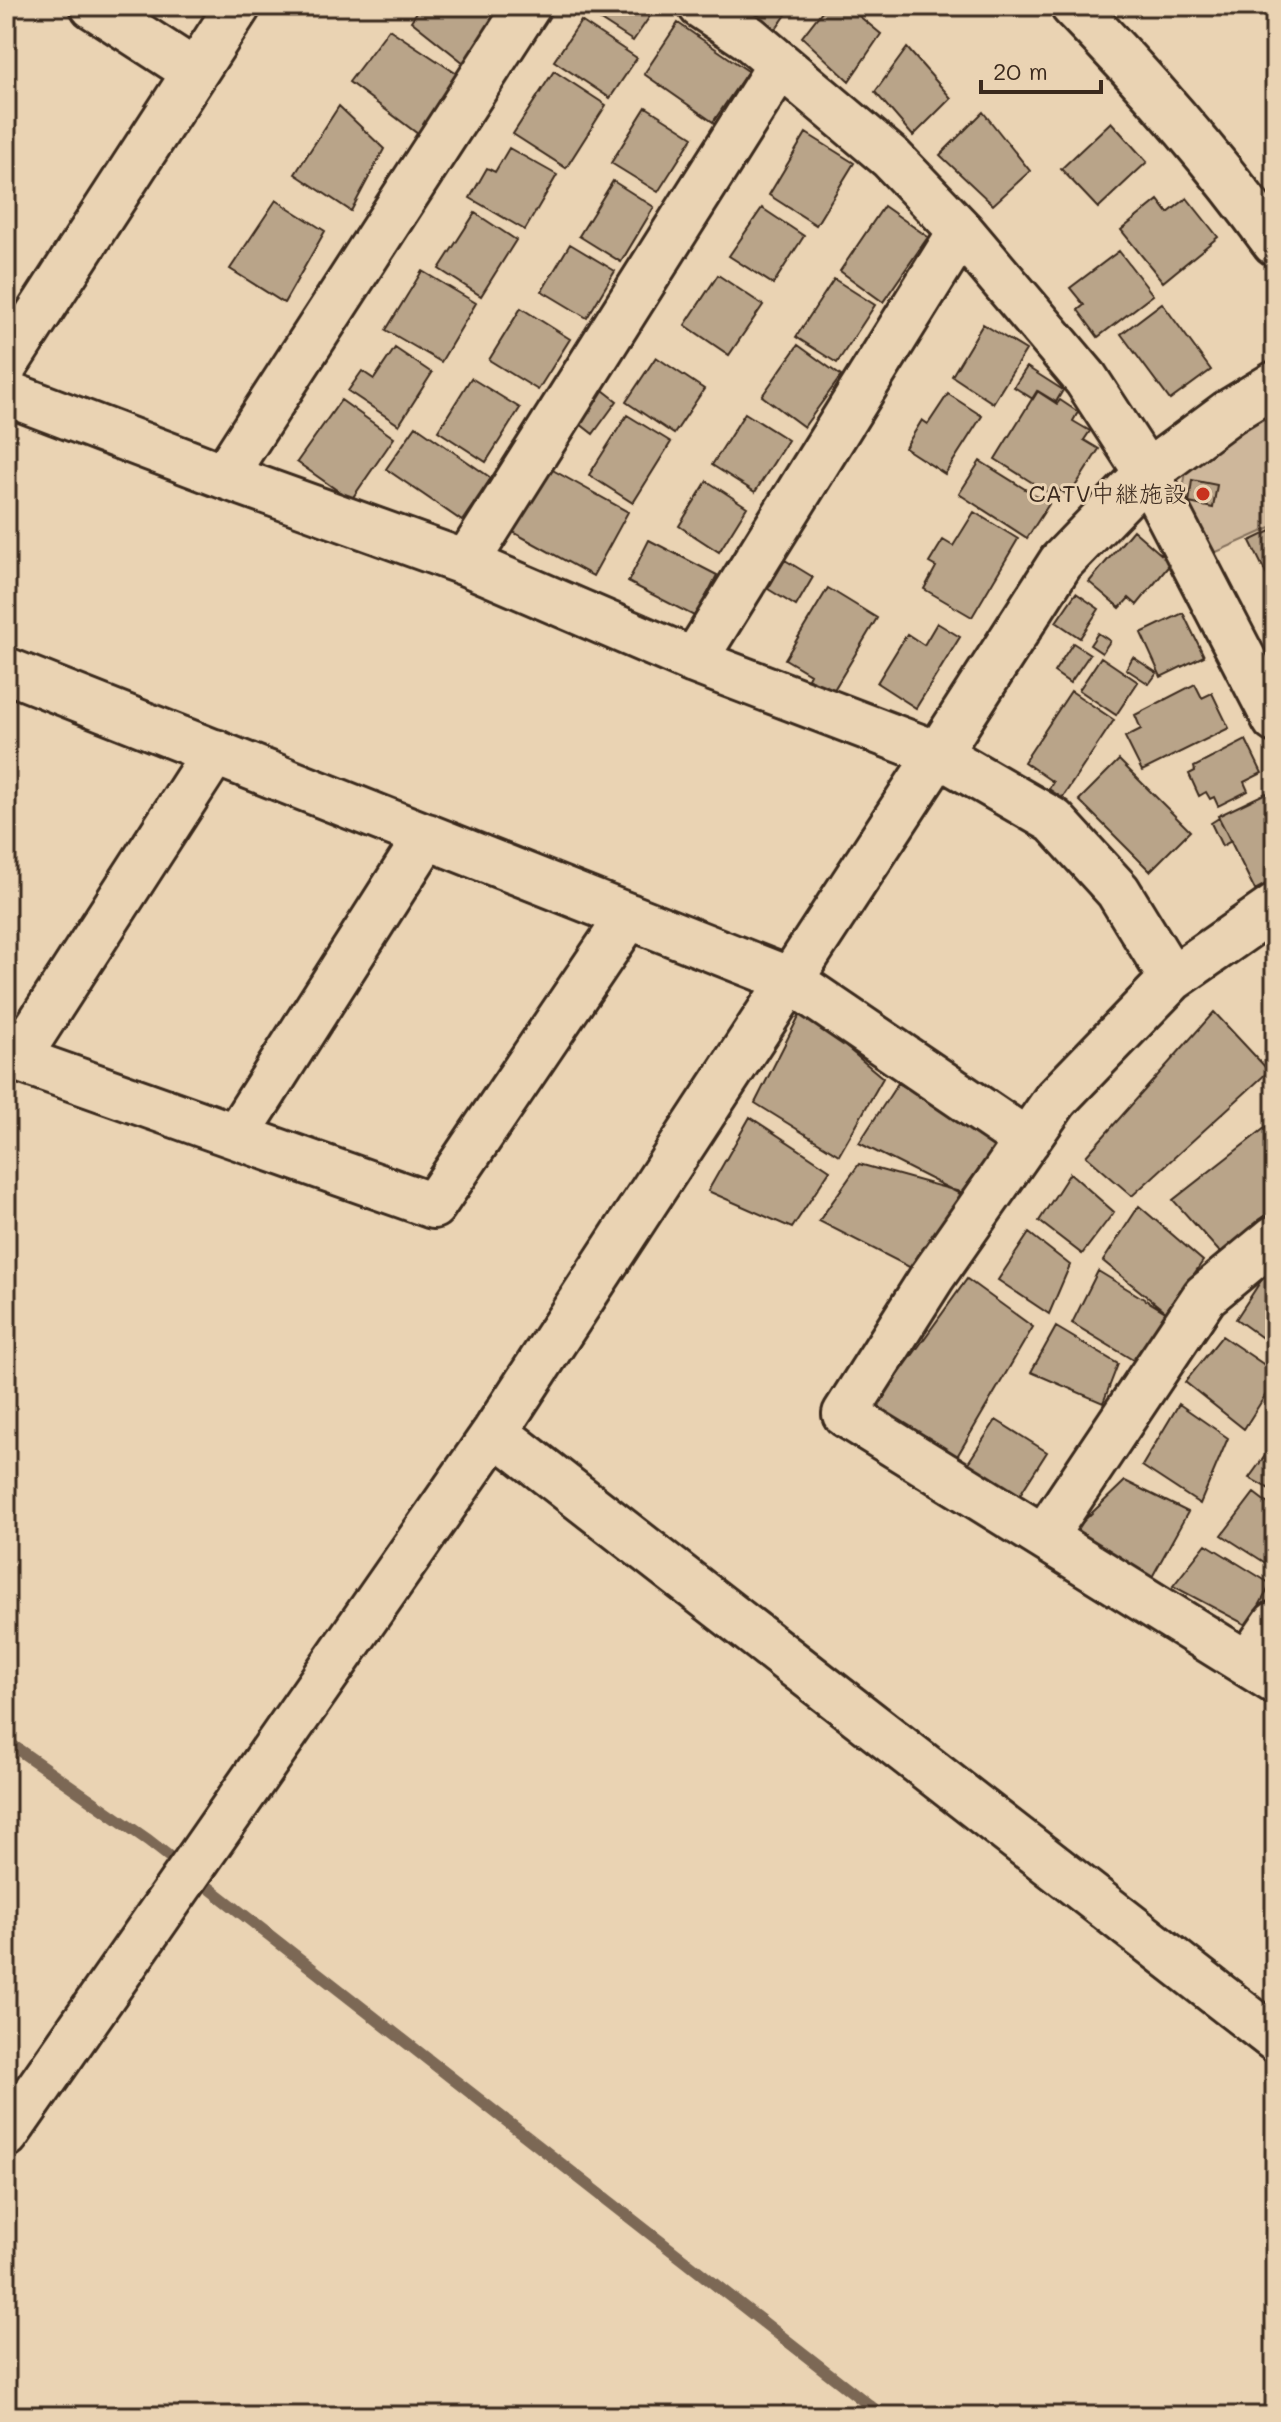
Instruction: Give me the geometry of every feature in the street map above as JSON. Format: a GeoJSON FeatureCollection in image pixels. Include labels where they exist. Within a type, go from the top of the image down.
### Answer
{"type":"FeatureCollection","features":[{"type":"Feature","properties":{"kind":"street"},"geometry":{"type":"LineString","coordinates":[[93,6],[195,72]]}},
{"type":"Feature","properties":{"kind":"street"},"geometry":{"type":"LineString","coordinates":[[6,364],[238,6]]}},
{"type":"Feature","properties":{"kind":"street"},"geometry":{"type":"LineString","coordinates":[[224,476],[528,6]]}},
{"type":"Feature","properties":{"kind":"street"},"geometry":{"type":"LineString","coordinates":[[701,6],[749,38],[891,158],[961,231],[1086,379],[1147,473],[1275,720]]}},
{"type":"Feature","properties":{"kind":"street"},"geometry":{"type":"LineString","coordinates":[[1073,6],[1112,46],[1234,187],[1275,243]]}},
{"type":"Feature","properties":{"kind":"street"},"geometry":{"type":"LineString","coordinates":[[466,563],[780,65]]}},
{"type":"Feature","properties":{"kind":"street"},"geometry":{"type":"LineString","coordinates":[[694,661],[961,231]]}},
{"type":"Feature","properties":{"kind":"street"},"geometry":{"type":"LineString","coordinates":[[6,2135],[495,1432],[1061,562],[1147,473],[1229,412],[1275,384]]}},
{"type":"Feature","properties":{"kind":"street"},"geometry":{"type":"LineString","coordinates":[[6,393],[466,563],[694,661],[938,754],[1054,821],[1118,891],[1172,979]]}},
{"type":"Feature","properties":{"kind":"street"},"geometry":{"type":"LineString","coordinates":[[6,670],[790,980],[1027,1141]]}},
{"type":"Feature","properties":{"kind":"street"},"geometry":{"type":"LineString","coordinates":[[215,752],[11,1057],[433,1206],[629,916]]}},
{"type":"Feature","properties":{"kind":"street"},"geometry":{"type":"LineString","coordinates":[[236,1136],[427,836]]}},
{"type":"Feature","properties":{"kind":"street"},"geometry":{"type":"LineString","coordinates":[[1275,907],[1172,979],[1056,1099],[932,1277],[845,1414],[1262,1672],[1275,1624]]}},
{"type":"Feature","properties":{"kind":"street"},"geometry":{"type":"LineString","coordinates":[[1044,1537],[1205,1296],[1275,1238]]}},
{"type":"Feature","properties":{"kind":"street"},"geometry":{"type":"LineString","coordinates":[[495,1432],[1275,2039]]}},
{"type":"Feature","properties":{"kind":"shaded area"},"geometry":{"type":"Polygon","coordinates":[[[1275,404],[1275,526],[1212,554],[1181,497],[1187,468],[1275,404]]]}},
{"type":"Feature","properties":{"kind":"building"},"geometry":{"type":"Polygon","coordinates":[[[421,6],[492,6],[501,12],[464,63],[411,21],[421,6]]]}},
{"type":"Feature","properties":{"kind":"building"},"geometry":{"type":"Polygon","coordinates":[[[657,6],[633,41],[582,8],[657,6]]]}},
{"type":"Feature","properties":{"kind":"building"},"geometry":{"type":"Polygon","coordinates":[[[742,6],[792,6],[774,32],[742,6]]]}},
{"type":"Feature","properties":{"kind":"building"},"geometry":{"type":"Polygon","coordinates":[[[826,6],[847,6],[881,34],[849,81],[802,37],[826,6]]]}},
{"type":"Feature","properties":{"kind":"building"},"geometry":{"type":"Polygon","coordinates":[[[581,21],[637,58],[610,98],[554,61],[581,21]]]}},
{"type":"Feature","properties":{"kind":"building"},"geometry":{"type":"Polygon","coordinates":[[[678,23],[748,71],[713,122],[644,74],[678,23]]]}},
{"type":"Feature","properties":{"kind":"building"},"geometry":{"type":"Polygon","coordinates":[[[389,29],[460,76],[418,134],[349,82],[389,29]]]}},
{"type":"Feature","properties":{"kind":"building"},"geometry":{"type":"Polygon","coordinates":[[[907,48],[951,98],[913,136],[875,92],[907,48]]]}},
{"type":"Feature","properties":{"kind":"building"},"geometry":{"type":"Polygon","coordinates":[[[554,71],[606,105],[566,168],[513,134],[554,71]]]}},
{"type":"Feature","properties":{"kind":"building"},"geometry":{"type":"Polygon","coordinates":[[[339,106],[384,149],[351,211],[295,174],[339,106]]]}},
{"type":"Feature","properties":{"kind":"building"},"geometry":{"type":"Polygon","coordinates":[[[646,107],[693,137],[658,192],[611,163],[646,107]]]}},
{"type":"Feature","properties":{"kind":"building"},"geometry":{"type":"Polygon","coordinates":[[[983,112],[1030,171],[993,205],[940,155],[983,112]]]}},
{"type":"Feature","properties":{"kind":"building"},"geometry":{"type":"Polygon","coordinates":[[[1111,122],[1147,162],[1098,208],[1061,169],[1111,122]]]}},
{"type":"Feature","properties":{"kind":"building"},"geometry":{"type":"Polygon","coordinates":[[[806,133],[854,163],[816,225],[769,195],[806,133]]]}},
{"type":"Feature","properties":{"kind":"building"},"geometry":{"type":"Polygon","coordinates":[[[509,148],[557,175],[525,230],[470,198],[487,168],[495,172],[509,148]]]}},
{"type":"Feature","properties":{"kind":"building"},"geometry":{"type":"Polygon","coordinates":[[[613,181],[654,207],[621,262],[579,236],[613,181]]]}},
{"type":"Feature","properties":{"kind":"building"},"geometry":{"type":"Polygon","coordinates":[[[1187,198],[1218,237],[1163,282],[1121,230],[1158,200],[1168,213],[1187,198]]]}},
{"type":"Feature","properties":{"kind":"building"},"geometry":{"type":"Polygon","coordinates":[[[276,200],[325,231],[284,303],[230,269],[276,200]]]}},
{"type":"Feature","properties":{"kind":"building"},"geometry":{"type":"Polygon","coordinates":[[[884,206],[928,237],[883,302],[840,271],[884,206]]]}},
{"type":"Feature","properties":{"kind":"building"},"geometry":{"type":"Polygon","coordinates":[[[762,208],[804,236],[773,284],[729,256],[762,208]]]}},
{"type":"Feature","properties":{"kind":"building"},"geometry":{"type":"Polygon","coordinates":[[[475,213],[516,240],[481,296],[439,269],[475,213]]]}},
{"type":"Feature","properties":{"kind":"building"},"geometry":{"type":"Polygon","coordinates":[[[570,244],[615,271],[587,318],[542,291],[570,244]]]}},
{"type":"Feature","properties":{"kind":"building"},"geometry":{"type":"Polygon","coordinates":[[[1119,251],[1153,295],[1098,337],[1078,310],[1084,305],[1070,288],[1119,251]]]}},
{"type":"Feature","properties":{"kind":"building"},"geometry":{"type":"Polygon","coordinates":[[[422,271],[476,303],[441,362],[386,330],[422,271]]]}},
{"type":"Feature","properties":{"kind":"building"},"geometry":{"type":"Polygon","coordinates":[[[718,275],[763,305],[729,355],[685,325],[718,275]]]}},
{"type":"Feature","properties":{"kind":"building"},"geometry":{"type":"Polygon","coordinates":[[[834,279],[875,305],[837,363],[796,337],[834,279]]]}},
{"type":"Feature","properties":{"kind":"building"},"geometry":{"type":"Polygon","coordinates":[[[1162,303],[1211,370],[1170,400],[1121,334],[1162,303]]]}},
{"type":"Feature","properties":{"kind":"building"},"geometry":{"type":"Polygon","coordinates":[[[521,308],[570,339],[538,390],[489,360],[521,308]]]}},
{"type":"Feature","properties":{"kind":"building"},"geometry":{"type":"Polygon","coordinates":[[[983,324],[1026,350],[993,403],[952,376],[983,324]]]}},
{"type":"Feature","properties":{"kind":"building"},"geometry":{"type":"Polygon","coordinates":[[[798,345],[841,376],[804,427],[762,396],[798,345]]]}},
{"type":"Feature","properties":{"kind":"building"},"geometry":{"type":"Polygon","coordinates":[[[395,348],[432,373],[399,425],[348,391],[362,371],[374,379],[395,348]]]}},
{"type":"Feature","properties":{"kind":"building"},"geometry":{"type":"Polygon","coordinates":[[[656,357],[704,389],[674,434],[626,402],[656,357]]]}},
{"type":"Feature","properties":{"kind":"building"},"geometry":{"type":"Polygon","coordinates":[[[1027,367],[1063,390],[1056,402],[1038,391],[1033,399],[1014,387],[1027,367]]]}},
{"type":"Feature","properties":{"kind":"building"},"geometry":{"type":"Polygon","coordinates":[[[471,378],[520,408],[486,462],[438,431],[471,378]]]}},
{"type":"Feature","properties":{"kind":"building"},"geometry":{"type":"Polygon","coordinates":[[[599,387],[617,401],[593,434],[575,420],[599,387]]]}},
{"type":"Feature","properties":{"kind":"building"},"geometry":{"type":"Polygon","coordinates":[[[1037,391],[1057,404],[1060,400],[1078,412],[1073,421],[1090,431],[1084,440],[1099,449],[1069,496],[1060,490],[1055,497],[995,459],[1037,391]]]}},
{"type":"Feature","properties":{"kind":"building"},"geometry":{"type":"Polygon","coordinates":[[[948,394],[982,416],[945,474],[905,448],[922,420],[928,424],[948,394]]]}},
{"type":"Feature","properties":{"kind":"building"},"geometry":{"type":"Polygon","coordinates":[[[341,400],[394,438],[351,500],[297,462],[341,400]]]}},
{"type":"Feature","properties":{"kind":"building"},"geometry":{"type":"Polygon","coordinates":[[[745,413],[788,440],[755,492],[712,465],[745,413]]]}},
{"type":"Feature","properties":{"kind":"building"},"geometry":{"type":"Polygon","coordinates":[[[627,415],[671,442],[633,503],[589,475],[627,415]]]}},
{"type":"Feature","properties":{"kind":"building"},"geometry":{"type":"Polygon","coordinates":[[[416,426],[491,478],[462,521],[386,469],[416,426]]]}},
{"type":"Feature","properties":{"kind":"building"},"geometry":{"type":"Polygon","coordinates":[[[980,461],[1049,504],[1027,538],[959,494],[980,461]]]}},
{"type":"Feature","properties":{"kind":"building"},"geometry":{"type":"Polygon","coordinates":[[[549,468],[628,512],[593,576],[513,532],[549,468]]]}},
{"type":"Feature","properties":{"kind":"building","name":"CATV中継施設"},"geometry":{"type":"Polygon","coordinates":[[[1192,480],[1217,485],[1213,508],[1189,503],[1192,480]]]}},
{"type":"Feature","properties":{"kind":"building"},"geometry":{"type":"Polygon","coordinates":[[[707,481],[747,507],[719,552],[679,526],[707,481]]]}},
{"type":"Feature","properties":{"kind":"building"},"geometry":{"type":"Polygon","coordinates":[[[974,512],[1018,539],[972,617],[924,589],[936,567],[929,563],[943,540],[953,546],[974,512]]]}},
{"type":"Feature","properties":{"kind":"building"},"geometry":{"type":"Polygon","coordinates":[[[1275,529],[1275,592],[1250,541],[1275,529]]]}},
{"type":"Feature","properties":{"kind":"building"},"geometry":{"type":"Polygon","coordinates":[[[1133,530],[1171,563],[1137,605],[1129,598],[1120,608],[1089,582],[1133,530]]]}},
{"type":"Feature","properties":{"kind":"building"},"geometry":{"type":"Polygon","coordinates":[[[649,540],[717,575],[696,617],[628,582],[649,540]]]}},
{"type":"Feature","properties":{"kind":"building"},"geometry":{"type":"Polygon","coordinates":[[[785,560],[813,577],[796,606],[768,589],[785,560]]]}},
{"type":"Feature","properties":{"kind":"building"},"geometry":{"type":"Polygon","coordinates":[[[828,588],[877,618],[832,693],[808,678],[810,674],[785,659],[828,588]]]}},
{"type":"Feature","properties":{"kind":"building"},"geometry":{"type":"Polygon","coordinates":[[[1076,593],[1099,609],[1080,638],[1056,622],[1076,593]]]}},
{"type":"Feature","properties":{"kind":"building"},"geometry":{"type":"Polygon","coordinates":[[[1183,613],[1204,656],[1161,677],[1141,633],[1183,613]]]}},
{"type":"Feature","properties":{"kind":"building"},"geometry":{"type":"Polygon","coordinates":[[[937,623],[960,637],[916,708],[877,683],[907,634],[924,645],[937,623]]]}},
{"type":"Feature","properties":{"kind":"building"},"geometry":{"type":"Polygon","coordinates":[[[1098,633],[1110,641],[1102,653],[1090,645],[1098,633]]]}},
{"type":"Feature","properties":{"kind":"building"},"geometry":{"type":"Polygon","coordinates":[[[1073,643],[1090,654],[1070,683],[1054,672],[1073,643]]]}},
{"type":"Feature","properties":{"kind":"building"},"geometry":{"type":"Polygon","coordinates":[[[1101,657],[1138,682],[1116,715],[1079,690],[1101,657]]]}},
{"type":"Feature","properties":{"kind":"building"},"geometry":{"type":"Polygon","coordinates":[[[1133,657],[1157,673],[1149,684],[1126,669],[1133,657]]]}},
{"type":"Feature","properties":{"kind":"building"},"geometry":{"type":"Polygon","coordinates":[[[1195,684],[1202,698],[1212,693],[1229,728],[1142,771],[1125,737],[1141,729],[1135,715],[1195,684]]]}},
{"type":"Feature","properties":{"kind":"building"},"geometry":{"type":"Polygon","coordinates":[[[1071,691],[1114,720],[1062,798],[1049,789],[1053,782],[1024,762],[1071,691]]]}},
{"type":"Feature","properties":{"kind":"building"},"geometry":{"type":"Polygon","coordinates":[[[1246,740],[1262,773],[1244,782],[1248,791],[1218,806],[1214,797],[1210,799],[1206,792],[1199,796],[1189,774],[1195,771],[1194,767],[1246,740]]]}},
{"type":"Feature","properties":{"kind":"building"},"geometry":{"type":"Polygon","coordinates":[[[1119,760],[1190,831],[1150,871],[1079,800],[1119,760]]]}},
{"type":"Feature","properties":{"kind":"building"},"geometry":{"type":"Polygon","coordinates":[[[1266,793],[1275,810],[1275,879],[1255,890],[1218,816],[1266,793]]]}},
{"type":"Feature","properties":{"kind":"building"},"geometry":{"type":"Polygon","coordinates":[[[1219,818],[1231,841],[1222,846],[1211,823],[1219,818]]]}},
{"type":"Feature","properties":{"kind":"building"},"geometry":{"type":"Polygon","coordinates":[[[802,1010],[883,1078],[839,1155],[755,1103],[802,1010]]]}},
{"type":"Feature","properties":{"kind":"building"},"geometry":{"type":"Polygon","coordinates":[[[1214,1012],[1269,1071],[1132,1196],[1086,1156],[1214,1012]]]}},
{"type":"Feature","properties":{"kind":"building"},"geometry":{"type":"Polygon","coordinates":[[[898,1083],[1000,1140],[960,1194],[859,1143],[898,1083]]]}},
{"type":"Feature","properties":{"kind":"building"},"geometry":{"type":"Polygon","coordinates":[[[750,1117],[830,1170],[792,1228],[708,1191],[750,1117]]]}},
{"type":"Feature","properties":{"kind":"building"},"geometry":{"type":"Polygon","coordinates":[[[1275,1120],[1275,1217],[1225,1258],[1173,1200],[1275,1120]]]}},
{"type":"Feature","properties":{"kind":"building"},"geometry":{"type":"Polygon","coordinates":[[[859,1164],[975,1196],[919,1272],[819,1221],[859,1164]]]}},
{"type":"Feature","properties":{"kind":"building"},"geometry":{"type":"Polygon","coordinates":[[[1070,1173],[1114,1212],[1082,1254],[1039,1221],[1070,1173]]]}},
{"type":"Feature","properties":{"kind":"building"},"geometry":{"type":"Polygon","coordinates":[[[1139,1206],[1203,1261],[1167,1313],[1103,1261],[1139,1206]]]}},
{"type":"Feature","properties":{"kind":"building"},"geometry":{"type":"Polygon","coordinates":[[[1029,1233],[1070,1265],[1049,1314],[998,1280],[1029,1233]]]}},
{"type":"Feature","properties":{"kind":"building"},"geometry":{"type":"Polygon","coordinates":[[[1268,1270],[1275,1278],[1275,1347],[1236,1319],[1268,1270]]]}},
{"type":"Feature","properties":{"kind":"building"},"geometry":{"type":"Polygon","coordinates":[[[1098,1271],[1167,1313],[1133,1360],[1072,1323],[1098,1271]]]}},
{"type":"Feature","properties":{"kind":"building"},"geometry":{"type":"Polygon","coordinates":[[[967,1279],[1033,1327],[952,1465],[871,1413],[967,1279]]]}},
{"type":"Feature","properties":{"kind":"building"},"geometry":{"type":"Polygon","coordinates":[[[1056,1327],[1118,1364],[1103,1403],[1031,1372],[1056,1327]]]}},
{"type":"Feature","properties":{"kind":"building"},"geometry":{"type":"Polygon","coordinates":[[[1222,1336],[1275,1372],[1275,1380],[1244,1429],[1185,1382],[1222,1336]]]}},
{"type":"Feature","properties":{"kind":"building"},"geometry":{"type":"Polygon","coordinates":[[[1179,1404],[1228,1438],[1200,1504],[1142,1466],[1179,1404]]]}},
{"type":"Feature","properties":{"kind":"building"},"geometry":{"type":"Polygon","coordinates":[[[996,1420],[1047,1452],[1019,1496],[968,1463],[996,1420]]]}},
{"type":"Feature","properties":{"kind":"building"},"geometry":{"type":"Polygon","coordinates":[[[1275,1442],[1275,1492],[1249,1478],[1275,1442]]]}},
{"type":"Feature","properties":{"kind":"building"},"geometry":{"type":"Polygon","coordinates":[[[1125,1481],[1188,1512],[1146,1588],[1070,1534],[1125,1481]]]}},
{"type":"Feature","properties":{"kind":"building"},"geometry":{"type":"Polygon","coordinates":[[[1254,1493],[1275,1509],[1275,1569],[1222,1535],[1254,1493]]]}},
{"type":"Feature","properties":{"kind":"building"},"geometry":{"type":"Polygon","coordinates":[[[1206,1544],[1271,1584],[1248,1626],[1173,1586],[1206,1544]]]}},
{"type":"Feature","properties":{"kind":"waterway"},"geometry":{"type":"LineString","coordinates":[[6,1741],[148,1840],[883,2416]]}},
{"type":"Feature","properties":{"kind":"place","name":"CATV中継施設"},"geometry":{"type":"Point","coordinates":[1203,494]}}]}
